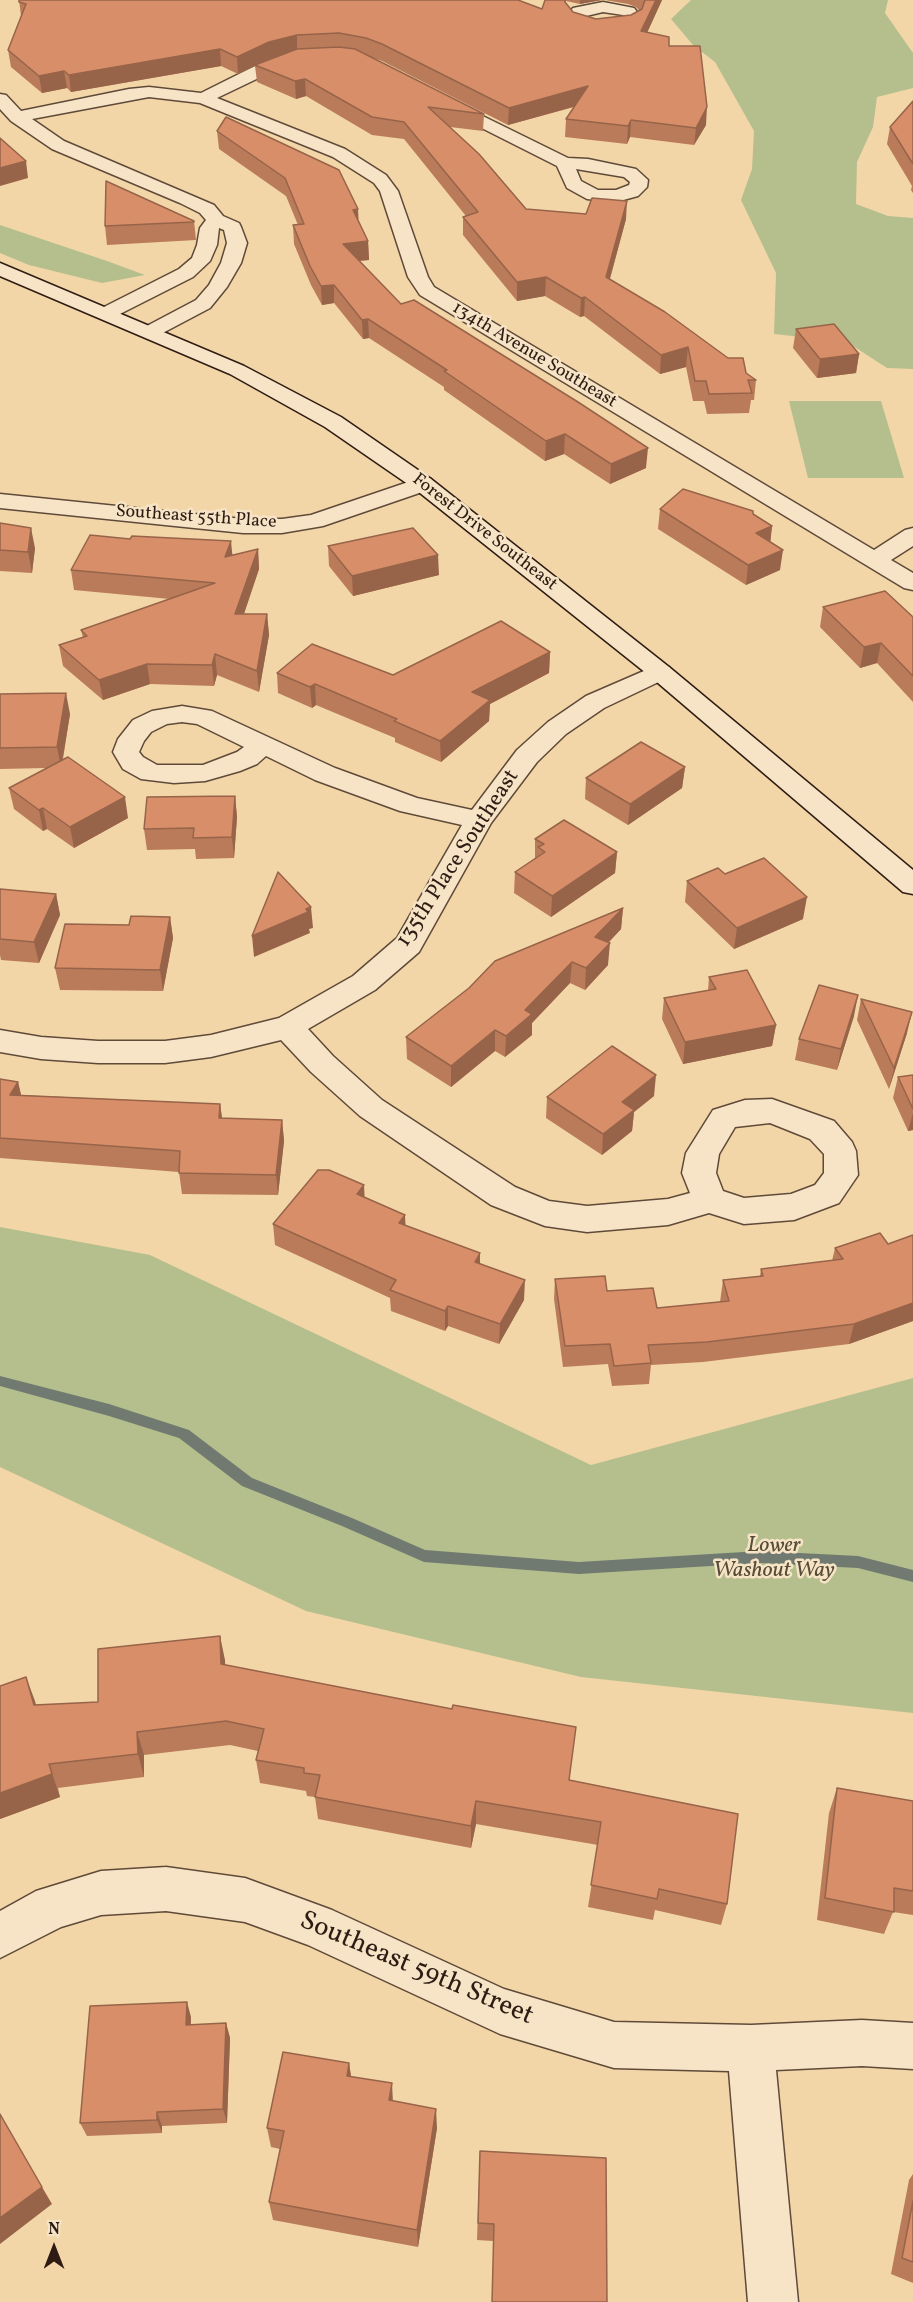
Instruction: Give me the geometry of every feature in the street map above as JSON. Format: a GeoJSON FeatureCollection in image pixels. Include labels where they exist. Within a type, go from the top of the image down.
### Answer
{"type":"FeatureCollection","features":[{"type":"Feature","properties":{"kind":"street"},"geometry":{"type":"LineString","coordinates":[[203,98],[269,67],[298,59],[318,57]]}},
{"type":"Feature","properties":{"kind":"street","name":"134th Avenue Southeast"},"geometry":{"type":"LineString","coordinates":[[17,117],[129,94],[149,92],[203,98],[339,153],[364,166],[380,178],[389,191],[418,277],[427,291],[913,583]]}},
{"type":"Feature","properties":{"kind":"street"},"geometry":{"type":"LineString","coordinates":[[424,92],[565,163]]}},
{"type":"Feature","properties":{"kind":"street"},"geometry":{"type":"LineString","coordinates":[[0,99],[17,117],[58,145],[187,199],[207,209],[216,220],[232,227],[237,243],[227,271],[203,304],[150,332]]}},
{"type":"Feature","properties":{"kind":"street"},"geometry":{"type":"LineString","coordinates":[[106,313],[186,273],[200,261],[207,244],[209,228],[216,220]]}},
{"type":"Feature","properties":{"kind":"street","name":"Forest Drive Southeast"},"geometry":{"type":"LineString","coordinates":[[0,269],[237,370],[333,422],[423,484],[660,672],[913,885]]}},
{"type":"Feature","properties":{"kind":"street","name":"Southeast 55th Place"},"geometry":{"type":"LineString","coordinates":[[0,501],[243,526],[282,526],[315,520],[423,484]]}},
{"type":"Feature","properties":{"kind":"street"},"geometry":{"type":"LineString","coordinates":[[875,560],[913,535]]}},
{"type":"Feature","properties":{"kind":"street","name":"135th Place Southeast"},"geometry":{"type":"LineString","coordinates":[[0,1041],[41,1048],[98,1052],[165,1052],[211,1046],[288,1027],[364,983],[408,945],[479,820],[526,756],[557,728],[595,702],[660,672]]}},
{"type":"Feature","properties":{"kind":"street"},"geometry":{"type":"LineString","coordinates":[[262,745],[326,774],[410,805],[479,820]]}},
{"type":"Feature","properties":{"kind":"street"},"geometry":{"type":"LineString","coordinates":[[288,1027],[322,1065],[371,1108],[503,1196],[545,1214],[587,1219],[630,1217],[668,1212],[709,1200]]}},
{"type":"Feature","properties":{"kind":"street","name":"Southeast 59th Street"},"geometry":{"type":"LineString","coordinates":[[0,1936],[52,1907],[101,1893],[166,1889],[245,1900],[316,1926],[500,2011],[614,2045],[752,2048],[862,2043],[913,2046]]}},
{"type":"Feature","properties":{"kind":"street"},"geometry":{"type":"LineString","coordinates":[[752,2048],[773,2302]]}},
{"type":"Feature","properties":{"kind":"green space"},"geometry":{"type":"Polygon","coordinates":[[[691,0],[888,0],[885,13],[913,53],[913,88],[877,97],[873,127],[857,162],[856,204],[888,216],[913,218],[913,369],[887,368],[847,342],[774,334],[776,273],[741,200],[752,169],[754,131],[715,62],[693,45],[671,19],[691,0]]]}},
{"type":"Feature","properties":{"kind":"green space"},"geometry":{"type":"Polygon","coordinates":[[[0,225],[145,275],[102,283],[29,265],[0,253],[0,225]]]}},
{"type":"Feature","properties":{"kind":"green space"},"geometry":{"type":"Polygon","coordinates":[[[789,401],[881,401],[904,478],[808,478],[789,401]]]}},
{"type":"Feature","properties":{"kind":"green space","name":"Lower Washout Way"},"geometry":{"type":"Polygon","coordinates":[[[0,1227],[150,1255],[591,1465],[913,1378],[913,1713],[581,1677],[306,1611],[0,1467],[0,1227]]]}},
{"type":"Feature","properties":{"kind":"building"},"geometry":{"type":"Polygon","coordinates":[[[19,0],[518,0],[542,9],[545,0],[565,0],[573,12],[596,19],[631,15],[642,9],[645,0],[656,0],[641,31],[669,37],[669,46],[700,46],[707,107],[696,128],[631,120],[628,126],[566,119],[588,86],[509,108],[382,44],[366,38],[339,33],[297,35],[269,42],[237,57],[220,49],[69,75],[64,71],[39,76],[8,50],[26,4],[19,0]]]}},
{"type":"Feature","properties":{"kind":"building"},"geometry":{"type":"Polygon","coordinates":[[[339,47],[355,49],[484,114],[428,107],[479,154],[526,209],[586,214],[592,198],[627,201],[606,277],[665,312],[728,358],[743,358],[746,373],[756,380],[748,380],[752,393],[709,394],[706,381],[695,381],[688,347],[661,355],[585,297],[581,298],[546,277],[517,282],[463,217],[478,212],[404,122],[372,117],[305,79],[295,81],[255,65],[297,49],[339,47]]]}},
{"type":"Feature","properties":{"kind":"building"},"geometry":{"type":"Polygon","coordinates":[[[913,101],[913,164],[890,127],[913,101]]]}},
{"type":"Feature","properties":{"kind":"building"},"geometry":{"type":"Polygon","coordinates":[[[226,117],[339,170],[358,209],[353,210],[368,241],[343,244],[401,304],[414,300],[648,448],[611,464],[565,434],[546,441],[444,371],[447,370],[368,319],[362,320],[334,285],[321,286],[310,266],[293,225],[304,224],[285,178],[217,131],[226,117]]]}},
{"type":"Feature","properties":{"kind":"building"},"geometry":{"type":"Polygon","coordinates":[[[0,138],[26,161],[0,168],[0,138]]]}},
{"type":"Feature","properties":{"kind":"building"},"geometry":{"type":"Polygon","coordinates":[[[106,181],[194,221],[194,222],[105,226],[106,181]]]}},
{"type":"Feature","properties":{"kind":"building"},"geometry":{"type":"Polygon","coordinates":[[[834,324],[859,354],[820,359],[796,329],[834,324]]]}},
{"type":"Feature","properties":{"kind":"building"},"geometry":{"type":"Polygon","coordinates":[[[683,489],[753,511],[753,514],[772,526],[756,533],[783,550],[748,565],[660,509],[683,489]]]}},
{"type":"Feature","properties":{"kind":"building"},"geometry":{"type":"Polygon","coordinates":[[[0,523],[31,528],[28,552],[0,550],[0,523]]]}},
{"type":"Feature","properties":{"kind":"building"},"geometry":{"type":"Polygon","coordinates":[[[413,528],[438,555],[352,576],[328,546],[413,528]]]}},
{"type":"Feature","properties":{"kind":"building"},"geometry":{"type":"Polygon","coordinates":[[[90,535],[130,539],[132,536],[231,541],[225,557],[258,549],[235,614],[267,614],[257,671],[215,654],[212,665],[147,664],[99,680],[59,645],[87,636],[81,630],[215,583],[71,570],[90,535]]]}},
{"type":"Feature","properties":{"kind":"building"},"geometry":{"type":"Polygon","coordinates":[[[885,591],[913,617],[913,676],[881,643],[864,647],[823,607],[885,591]]]}},
{"type":"Feature","properties":{"kind":"building"},"geometry":{"type":"Polygon","coordinates":[[[501,621],[550,652],[472,692],[490,700],[440,741],[394,721],[397,719],[315,684],[310,687],[277,673],[312,644],[393,675],[501,621]]]}},
{"type":"Feature","properties":{"kind":"building"},"geometry":{"type":"Polygon","coordinates":[[[66,693],[57,747],[0,748],[0,694],[66,693]]]}},
{"type":"Feature","properties":{"kind":"building"},"geometry":{"type":"Polygon","coordinates":[[[641,742],[685,767],[630,804],[586,778],[641,742]]]}},
{"type":"Feature","properties":{"kind":"building"},"geometry":{"type":"Polygon","coordinates":[[[68,757],[125,797],[70,827],[43,808],[39,810],[9,788],[68,757]]]}},
{"type":"Feature","properties":{"kind":"building"},"geometry":{"type":"Polygon","coordinates":[[[235,796],[232,837],[193,838],[194,828],[144,829],[147,797],[235,796]]]}},
{"type":"Feature","properties":{"kind":"building"},"geometry":{"type":"Polygon","coordinates":[[[564,820],[617,852],[552,896],[515,872],[545,852],[538,847],[544,844],[535,839],[564,820]]]}},
{"type":"Feature","properties":{"kind":"building"},"geometry":{"type":"Polygon","coordinates":[[[764,858],[807,897],[737,928],[687,881],[718,868],[725,874],[764,858]]]}},
{"type":"Feature","properties":{"kind":"building"},"geometry":{"type":"Polygon","coordinates":[[[278,872],[311,907],[306,909],[308,912],[252,936],[278,872]]]}},
{"type":"Feature","properties":{"kind":"building"},"geometry":{"type":"Polygon","coordinates":[[[0,889],[56,894],[34,942],[0,939],[0,889]]]}},
{"type":"Feature","properties":{"kind":"building"},"geometry":{"type":"Polygon","coordinates":[[[623,908],[595,937],[610,943],[586,968],[572,962],[525,1010],[532,1014],[506,1036],[495,1030],[451,1066],[406,1037],[469,988],[495,961],[623,908]]]}},
{"type":"Feature","properties":{"kind":"building"},"geometry":{"type":"Polygon","coordinates":[[[131,916],[170,917],[160,970],[55,968],[65,924],[129,925],[131,916]]]}},
{"type":"Feature","properties":{"kind":"building"},"geometry":{"type":"Polygon","coordinates":[[[747,970],[776,1025],[685,1042],[664,998],[716,989],[709,977],[747,970]]]}},
{"type":"Feature","properties":{"kind":"building"},"geometry":{"type":"Polygon","coordinates":[[[819,985],[858,995],[841,1049],[799,1039],[819,985]]]}},
{"type":"Feature","properties":{"kind":"building"},"geometry":{"type":"Polygon","coordinates":[[[861,999],[912,1012],[894,1068],[861,999]]]}},
{"type":"Feature","properties":{"kind":"building"},"geometry":{"type":"Polygon","coordinates":[[[612,1046],[656,1075],[622,1102],[634,1110],[603,1134],[547,1097],[612,1046]]]}},
{"type":"Feature","properties":{"kind":"building"},"geometry":{"type":"Polygon","coordinates":[[[913,1075],[913,1109],[898,1077],[913,1075]]]}},
{"type":"Feature","properties":{"kind":"building"},"geometry":{"type":"Polygon","coordinates":[[[0,1079],[18,1082],[10,1095],[220,1104],[219,1118],[282,1120],[276,1175],[179,1173],[180,1151],[0,1138],[0,1079]]]}},
{"type":"Feature","properties":{"kind":"building"},"geometry":{"type":"Polygon","coordinates":[[[318,1170],[329,1170],[364,1185],[357,1194],[405,1215],[399,1223],[480,1253],[475,1262],[525,1280],[500,1324],[448,1306],[445,1311],[390,1290],[396,1280],[273,1224],[318,1170]]]}},
{"type":"Feature","properties":{"kind":"building"},"geometry":{"type":"Polygon","coordinates":[[[880,1233],[888,1244],[913,1235],[913,1303],[854,1324],[707,1342],[648,1345],[651,1363],[614,1366],[610,1344],[565,1346],[555,1279],[605,1276],[607,1291],[653,1288],[657,1308],[729,1301],[723,1280],[763,1276],[761,1269],[843,1259],[835,1248],[880,1233]]]}},
{"type":"Feature","properties":{"kind":"building"},"geometry":{"type":"Polygon","coordinates":[[[220,1636],[221,1664],[452,1709],[453,1705],[576,1727],[569,1780],[738,1814],[727,1904],[659,1889],[657,1899],[591,1885],[601,1822],[476,1801],[471,1826],[315,1797],[320,1775],[304,1773],[304,1768],[256,1760],[264,1729],[226,1721],[137,1732],[138,1754],[49,1764],[52,1774],[0,1793],[0,1686],[26,1677],[34,1705],[98,1702],[98,1649],[220,1636]]]}},
{"type":"Feature","properties":{"kind":"building"},"geometry":{"type":"Polygon","coordinates":[[[837,1788],[913,1801],[913,1891],[894,1888],[894,1912],[825,1898],[837,1788]]]}},
{"type":"Feature","properties":{"kind":"building"},"geometry":{"type":"Polygon","coordinates":[[[187,2002],[186,2025],[226,2023],[223,2109],[157,2112],[157,2120],[80,2123],[90,2006],[187,2002]]]}},
{"type":"Feature","properties":{"kind":"building"},"geometry":{"type":"Polygon","coordinates":[[[283,2052],[349,2063],[347,2076],[392,2083],[389,2100],[436,2109],[417,2230],[269,2202],[284,2131],[267,2128],[283,2052]]]}},
{"type":"Feature","properties":{"kind":"building"},"geometry":{"type":"Polygon","coordinates":[[[0,2114],[42,2187],[0,2218],[0,2114]]]}},
{"type":"Feature","properties":{"kind":"building"},"geometry":{"type":"Polygon","coordinates":[[[480,2151],[606,2158],[607,2302],[492,2302],[494,2224],[478,2223],[480,2151]]]}},
{"type":"Feature","properties":{"kind":"building"},"geometry":{"type":"Polygon","coordinates":[[[913,2201],[913,2262],[902,2258],[913,2201]]]}},
{"type":"Feature","properties":{"kind":"waterway"},"geometry":{"type":"LineString","coordinates":[[0,1381],[109,1410],[184,1434],[247,1482],[424,1556],[579,1568],[760,1557],[858,1562],[913,1576]]}}]}
